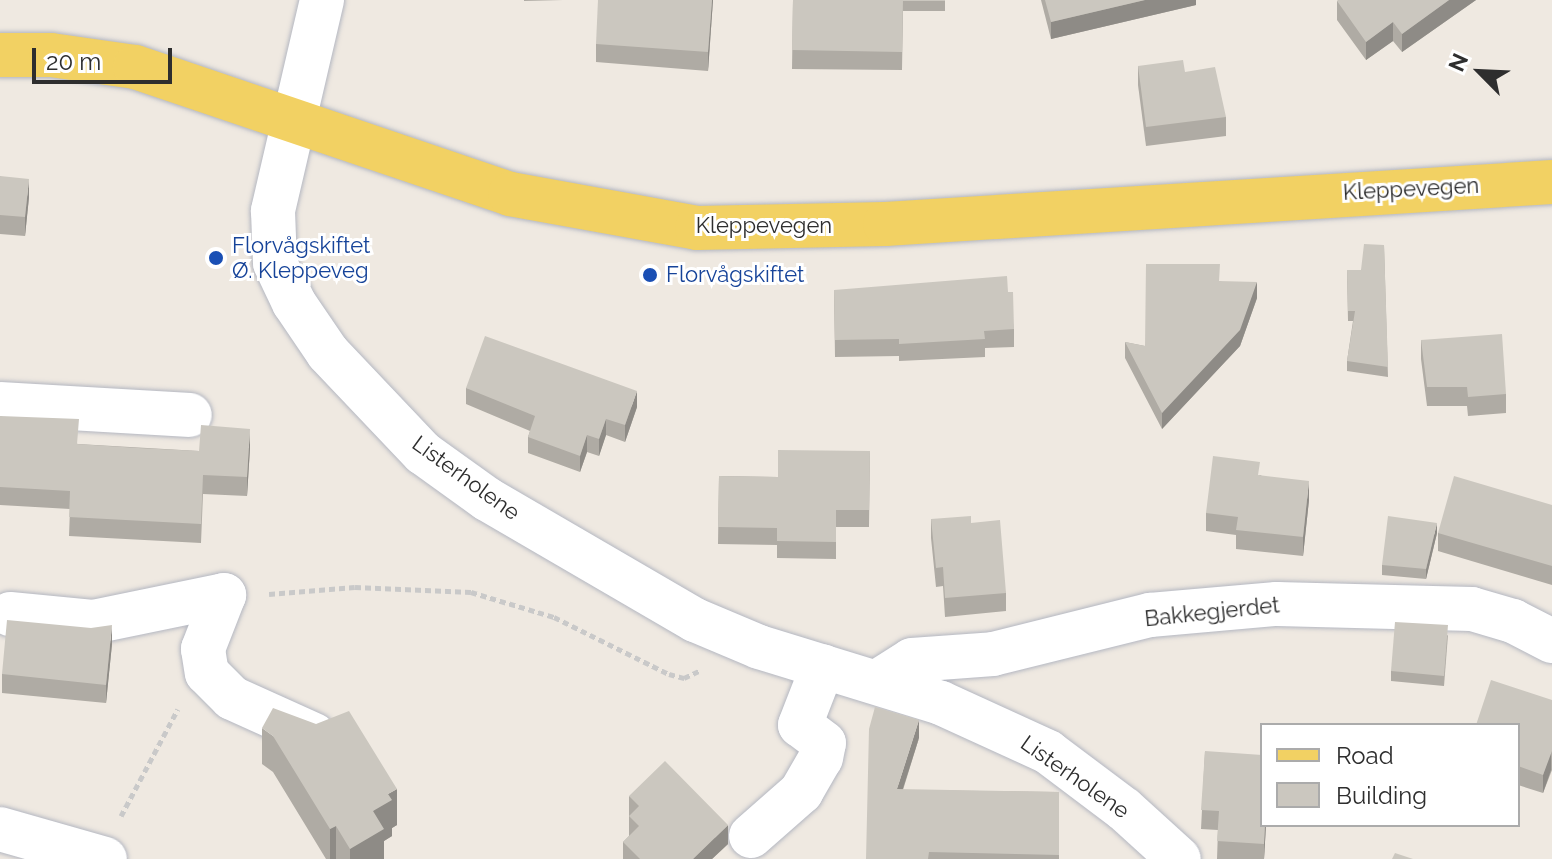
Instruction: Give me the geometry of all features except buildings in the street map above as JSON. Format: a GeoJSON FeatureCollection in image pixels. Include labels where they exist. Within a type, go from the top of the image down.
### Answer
{"type":"FeatureCollection","features":[{"type":"Feature","properties":{"kind":"main road","name":"Kleppevegen"},"geometry":{"type":"LineString","coordinates":[[0,55],[51,55],[135,67],[510,194],[697,228],[885,224],[1552,182]]}},
{"type":"Feature","properties":{"kind":"street","name":"Listerholene"},"geometry":{"type":"LineString","coordinates":[[322,0],[273,211],[275,263],[294,303],[328,353],[423,453],[487,499],[695,620],[759,647],[954,708],[1048,752],[1124,809],[1179,859]]}},
{"type":"Feature","properties":{"kind":"street"},"geometry":{"type":"LineString","coordinates":[[0,404],[190,415]]}},
{"type":"Feature","properties":{"kind":"street"},"geometry":{"type":"LineString","coordinates":[[10,614],[93,622],[224,595],[203,662],[217,686],[232,698],[314,735]]}},
{"type":"Feature","properties":{"kind":"street","name":"Bakkegjerdet"},"geometry":{"type":"LineString","coordinates":[[877,682],[912,660],[993,654],[1150,615],[1277,604],[1472,609],[1513,621],[1552,641]]}},
{"type":"Feature","properties":{"kind":"street"},"geometry":{"type":"LineString","coordinates":[[751,836],[801,792],[821,758],[824,743],[800,725],[823,666]]}},
{"type":"Feature","properties":{"kind":"street"},"geometry":{"type":"LineString","coordinates":[[0,829],[102,857]]}},
{"type":"Feature","properties":{"kind":"path"},"geometry":{"type":"LineString","coordinates":[[224,595],[355,587],[471,592],[554,617],[633,659],[684,678],[759,647]]}},
{"type":"Feature","properties":{"kind":"path"},"geometry":{"type":"LineString","coordinates":[[102,857],[203,662]]}},
{"type":"Feature","properties":{"kind":"place","name":"Florvågskiftet Ø. Kleppeveg"},"geometry":{"type":"Point","coordinates":[216,258]}},
{"type":"Feature","properties":{"kind":"place","name":"Florvågskiftet"},"geometry":{"type":"Point","coordinates":[650,275]}}]}
